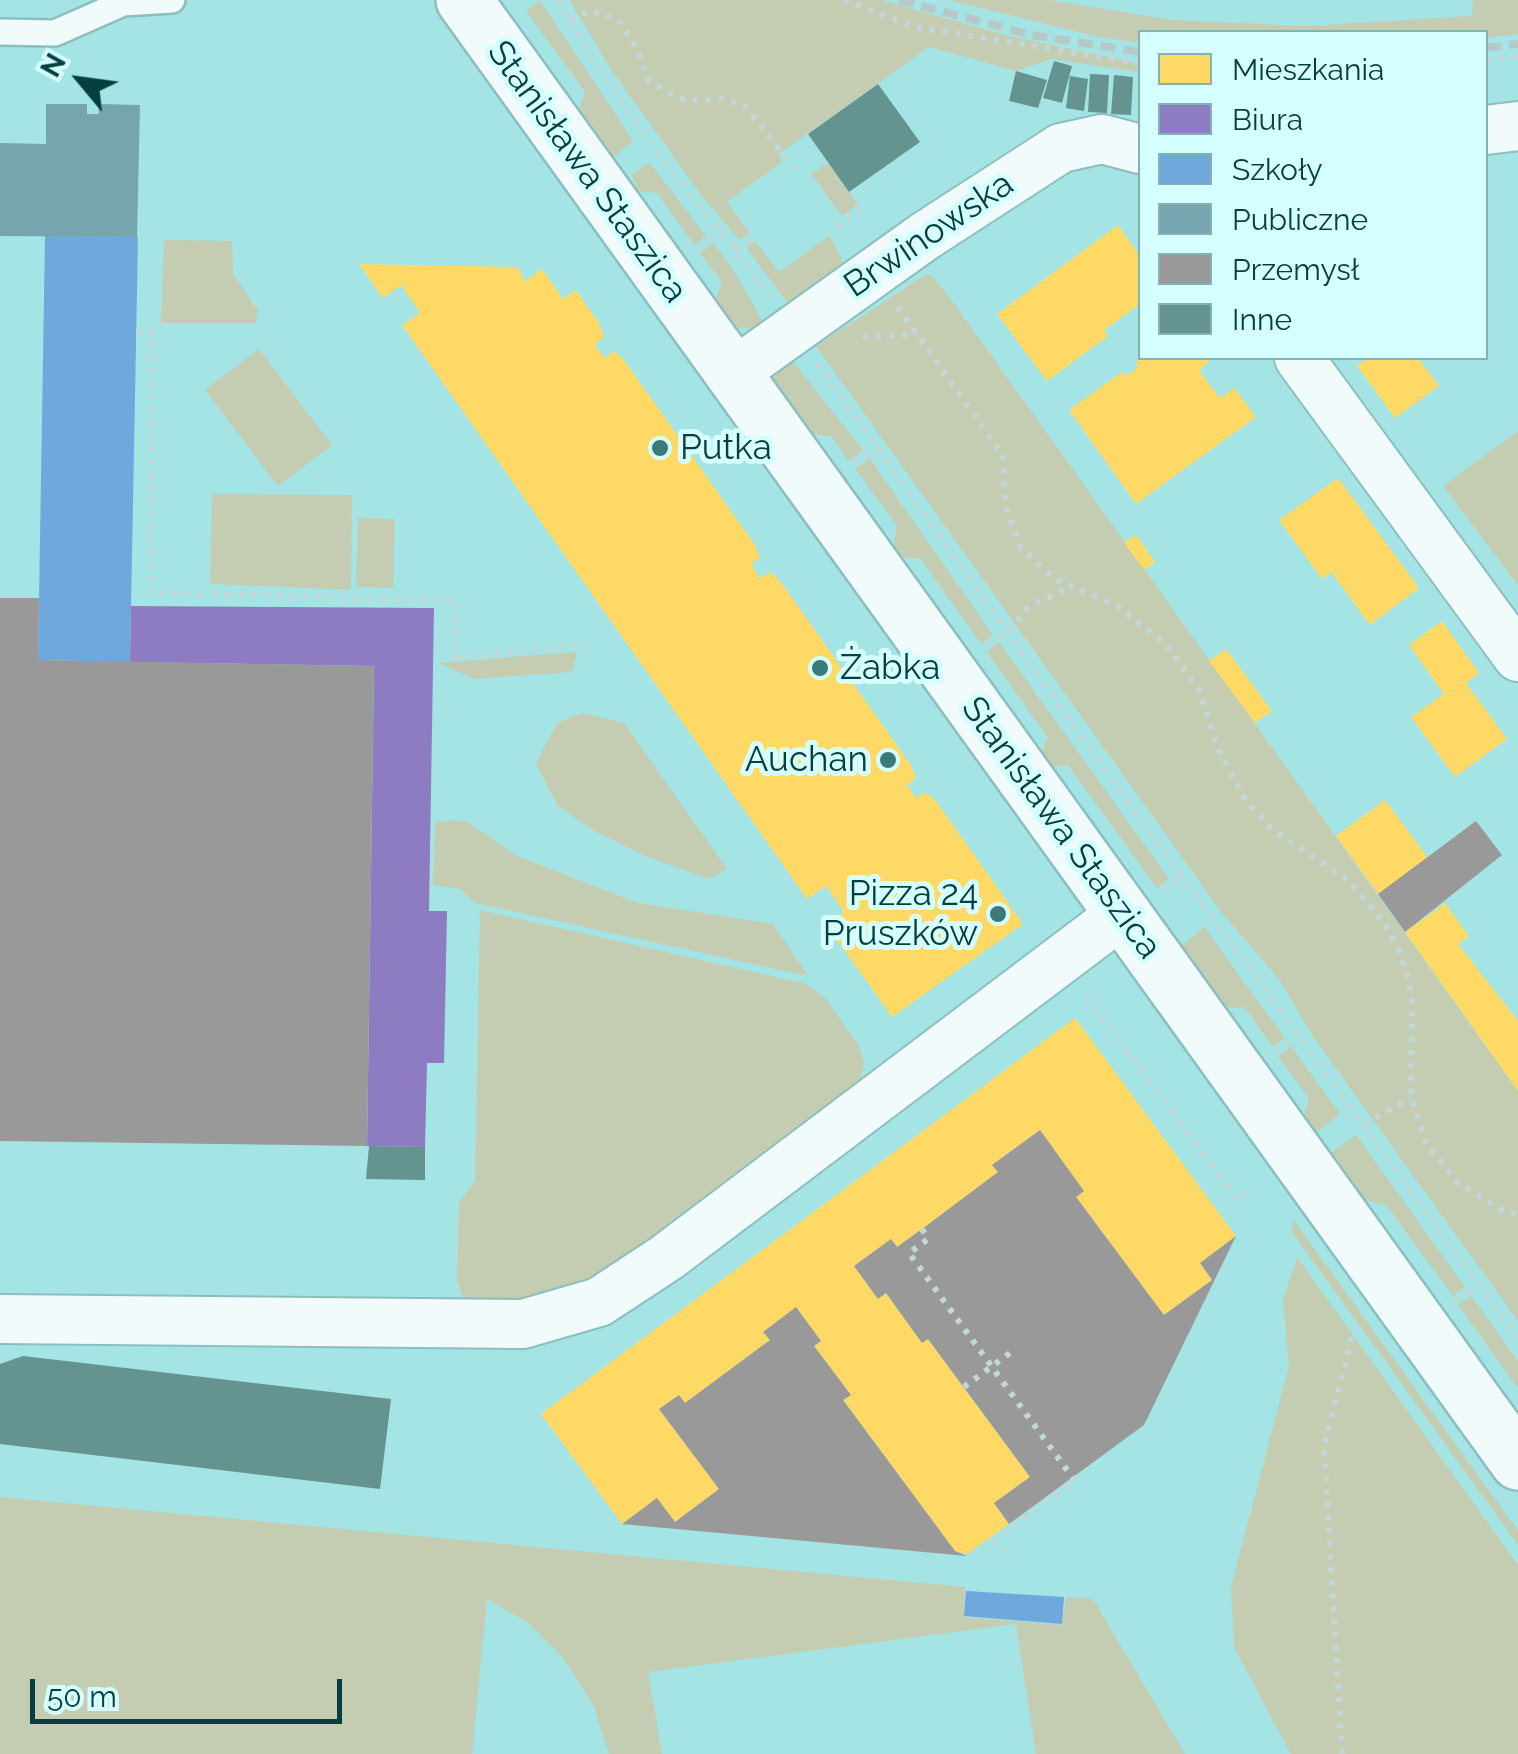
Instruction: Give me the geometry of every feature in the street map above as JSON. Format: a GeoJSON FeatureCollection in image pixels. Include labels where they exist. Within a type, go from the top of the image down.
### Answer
{"type":"FeatureCollection","features":[{"type":"Feature","properties":{"kind":"street","name":"Stanisława Staszica"},"geometry":{"type":"LineString","coordinates":[[464,0],[732,374],[1141,903],[1518,1462]]}},
{"type":"Feature","properties":{"kind":"street"},"geometry":{"type":"LineString","coordinates":[[1488,130],[1518,126]]}},
{"type":"Feature","properties":{"kind":"street","name":"Brwinowska"},"geometry":{"type":"LineString","coordinates":[[732,374],[947,221],[1061,148],[1102,139],[1138,148]]}},
{"type":"Feature","properties":{"kind":"street"},"geometry":{"type":"LineString","coordinates":[[1300,360],[1518,657]]}},
{"type":"Feature","properties":{"kind":"street"},"geometry":{"type":"LineString","coordinates":[[0,1319],[523,1324],[599,1302],[666,1258],[1141,903]]}},
{"type":"Feature","properties":{"kind":"lane"},"geometry":{"type":"LineString","coordinates":[[0,32],[56,33],[122,2],[172,0]]}},
{"type":"Feature","properties":{"kind":"path"},"geometry":{"type":"LineString","coordinates":[[556,0],[688,195],[722,232],[774,303]]}},
{"type":"Feature","properties":{"kind":"path"},"geometry":{"type":"LineString","coordinates":[[844,0],[915,27],[1023,48],[1138,63]]}},
{"type":"Feature","properties":{"kind":"path"},"geometry":{"type":"LineString","coordinates":[[570,19],[588,11],[617,18],[632,39],[650,82],[684,100],[726,99],[746,107],[795,169]]}},
{"type":"Feature","properties":{"kind":"path"},"geometry":{"type":"LineString","coordinates":[[1488,60],[1518,57]]}},
{"type":"Feature","properties":{"kind":"path"},"geometry":{"type":"LineString","coordinates":[[836,226],[860,208]]}},
{"type":"Feature","properties":{"kind":"path"},"geometry":{"type":"LineString","coordinates":[[695,249],[722,232]]}},
{"type":"Feature","properties":{"kind":"path"},"geometry":{"type":"LineString","coordinates":[[736,250],[754,237]]}},
{"type":"Feature","properties":{"kind":"path"},"geometry":{"type":"LineString","coordinates":[[890,295],[1004,456],[1004,504],[1021,548],[1043,570],[1071,587],[1098,595],[1135,616],[1166,644],[1200,692],[1219,751],[1246,801],[1274,832],[1348,880],[1384,922],[1402,958],[1412,996],[1411,1098],[1426,1142],[1444,1169],[1484,1202],[1518,1215]]}},
{"type":"Feature","properties":{"kind":"path"},"geometry":{"type":"LineString","coordinates":[[136,332],[152,332],[150,592],[456,601],[456,657],[588,644]]}},
{"type":"Feature","properties":{"kind":"path"},"geometry":{"type":"LineString","coordinates":[[844,338],[917,334]]}},
{"type":"Feature","properties":{"kind":"path"},"geometry":{"type":"LineString","coordinates":[[812,356],[1518,1338]]}},
{"type":"Feature","properties":{"kind":"path"},"geometry":{"type":"LineString","coordinates":[[851,466],[878,447]]}},
{"type":"Feature","properties":{"kind":"path"},"geometry":{"type":"LineString","coordinates":[[983,649],[1041,598],[1071,587]]}},
{"type":"Feature","properties":{"kind":"path"},"geometry":{"type":"LineString","coordinates":[[1141,903],[1183,876]]}},
{"type":"Feature","properties":{"kind":"path"},"geometry":{"type":"LineString","coordinates":[[1085,994],[1237,1199],[1253,1187]]}},
{"type":"Feature","properties":{"kind":"path"},"geometry":{"type":"LineString","coordinates":[[1274,1053],[1300,1035]]}},
{"type":"Feature","properties":{"kind":"path"},"geometry":{"type":"LineString","coordinates":[[1364,1124],[1411,1098]]}},
{"type":"Feature","properties":{"kind":"path"},"geometry":{"type":"LineString","coordinates":[[922,1229],[928,1238],[909,1252],[1075,1480],[995,1539],[1005,1552]]}},
{"type":"Feature","properties":{"kind":"path"},"geometry":{"type":"LineString","coordinates":[[1453,1302],[1479,1284]]}},
{"type":"Feature","properties":{"kind":"path"},"geometry":{"type":"LineString","coordinates":[[1342,1754],[1324,1445],[1355,1326]]}},
{"type":"Feature","properties":{"kind":"path"},"geometry":{"type":"LineString","coordinates":[[964,1387],[1014,1350]]}},
{"type":"Feature","properties":{"kind":"green space"},"geometry":{"type":"Polygon","coordinates":[[[540,0],[633,141],[608,161],[577,117],[585,92],[526,11],[540,0]]]}},
{"type":"Feature","properties":{"kind":"green space"},"geometry":{"type":"Polygon","coordinates":[[[569,0],[881,0],[1005,35],[1138,64],[1138,72],[1051,59],[1016,71],[929,47],[779,154],[783,161],[727,202],[750,233],[740,240],[704,199],[612,71],[569,0]]]}},
{"type":"Feature","properties":{"kind":"green space"},"geometry":{"type":"Polygon","coordinates":[[[949,0],[1049,0],[1172,20],[1307,26],[1472,16],[1473,0],[1518,0],[1518,34],[1488,38],[1488,30],[1138,30],[1138,43],[1099,37],[949,0]]]}},
{"type":"Feature","properties":{"kind":"green space"},"geometry":{"type":"Polygon","coordinates":[[[649,162],[706,236],[694,245],[657,193],[629,190],[637,185],[631,175],[649,162]]]}},
{"type":"Feature","properties":{"kind":"green space"},"geometry":{"type":"Polygon","coordinates":[[[828,163],[858,204],[842,216],[811,174],[828,163]]]}},
{"type":"Feature","properties":{"kind":"green space"},"geometry":{"type":"Polygon","coordinates":[[[829,236],[842,258],[839,274],[792,309],[746,248],[755,241],[779,272],[829,236]]]}},
{"type":"Feature","properties":{"kind":"green space"},"geometry":{"type":"Polygon","coordinates":[[[164,240],[232,241],[233,273],[258,311],[256,323],[161,323],[164,240]]]}},
{"type":"Feature","properties":{"kind":"green space"},"geometry":{"type":"Polygon","coordinates":[[[714,243],[766,327],[735,329],[725,324],[713,308],[722,282],[700,253],[714,243]]]}},
{"type":"Feature","properties":{"kind":"green space"},"geometry":{"type":"Polygon","coordinates":[[[925,275],[932,275],[955,305],[1518,1091],[1518,1321],[1314,1038],[1279,979],[1222,913],[816,346],[925,275]]]}},
{"type":"Feature","properties":{"kind":"green space"},"geometry":{"type":"Polygon","coordinates":[[[259,349],[332,445],[278,486],[205,390],[259,349]]]}},
{"type":"Feature","properties":{"kind":"green space"},"geometry":{"type":"Polygon","coordinates":[[[786,353],[863,450],[849,461],[831,436],[806,434],[774,384],[775,369],[786,353]]]}},
{"type":"Feature","properties":{"kind":"green space"},"geometry":{"type":"Polygon","coordinates":[[[1518,431],[1518,585],[1443,486],[1518,431]]]}},
{"type":"Feature","properties":{"kind":"green space"},"geometry":{"type":"Polygon","coordinates":[[[870,459],[993,635],[981,644],[920,558],[895,558],[892,554],[897,526],[855,468],[870,459]]]}},
{"type":"Feature","properties":{"kind":"green space"},"geometry":{"type":"Polygon","coordinates":[[[212,494],[352,495],[351,590],[210,584],[212,494]]]}},
{"type":"Feature","properties":{"kind":"green space"},"geometry":{"type":"Polygon","coordinates":[[[358,518],[395,519],[393,588],[356,587],[358,518]]]}},
{"type":"Feature","properties":{"kind":"green space"},"geometry":{"type":"Polygon","coordinates":[[[999,642],[1169,879],[1157,888],[1068,765],[1046,768],[1039,758],[1048,738],[987,652],[999,642]]]}},
{"type":"Feature","properties":{"kind":"green space"},"geometry":{"type":"Polygon","coordinates":[[[574,652],[577,656],[571,672],[475,679],[438,663],[574,652]]]}},
{"type":"Feature","properties":{"kind":"green space"},"geometry":{"type":"Polygon","coordinates":[[[582,713],[624,723],[727,869],[710,879],[650,858],[594,831],[557,805],[536,763],[557,723],[582,713]]]}},
{"type":"Feature","properties":{"kind":"green space"},"geometry":{"type":"Polygon","coordinates":[[[435,823],[469,823],[519,857],[638,903],[773,924],[808,976],[475,903],[461,889],[433,885],[435,823]]]}},
{"type":"Feature","properties":{"kind":"green space"},"geometry":{"type":"Polygon","coordinates":[[[480,910],[806,984],[826,999],[859,1046],[864,1062],[860,1086],[601,1278],[538,1298],[465,1306],[457,1280],[459,1202],[475,1180],[480,910]]]}},
{"type":"Feature","properties":{"kind":"green space"},"geometry":{"type":"Polygon","coordinates":[[[1204,927],[1285,1038],[1273,1047],[1244,1007],[1219,1008],[1177,950],[1204,927]]]}},
{"type":"Feature","properties":{"kind":"green space"},"geometry":{"type":"Polygon","coordinates":[[[1291,1046],[1340,1114],[1312,1136],[1302,1122],[1309,1098],[1278,1056],[1291,1046]]]}},
{"type":"Feature","properties":{"kind":"green space"},"geometry":{"type":"Polygon","coordinates":[[[1356,1135],[1465,1287],[1453,1296],[1387,1206],[1357,1198],[1326,1156],[1356,1135]]]}},
{"type":"Feature","properties":{"kind":"green space"},"geometry":{"type":"Polygon","coordinates":[[[1293,1219],[1518,1531],[1518,1545],[1292,1232],[1293,1219]]]}},
{"type":"Feature","properties":{"kind":"green space"},"geometry":{"type":"Polygon","coordinates":[[[1297,1257],[1518,1565],[1518,1754],[1291,1754],[1234,1647],[1231,1587],[1289,1366],[1283,1299],[1297,1257]]]}},
{"type":"Feature","properties":{"kind":"green space"},"geometry":{"type":"Polygon","coordinates":[[[1471,1296],[1518,1361],[1518,1388],[1458,1305],[1471,1296]]]}},
{"type":"Feature","properties":{"kind":"green space"},"geometry":{"type":"Polygon","coordinates":[[[0,1497],[965,1587],[964,1617],[1061,1625],[1066,1597],[1093,1599],[1185,1754],[1036,1754],[1016,1624],[648,1672],[662,1754],[609,1754],[593,1704],[564,1659],[527,1622],[487,1599],[472,1754],[0,1754],[0,1497]]]}},
{"type":"Feature","properties":{"kind":"building: Mieszkania"},"geometry":{"type":"Polygon","coordinates":[[[1118,225],[1138,253],[1138,305],[1104,330],[1108,336],[1047,381],[997,314],[1118,225]]]}},
{"type":"Feature","properties":{"kind":"building: Mieszkania"},"geometry":{"type":"Polygon","coordinates":[[[359,264],[518,267],[525,281],[542,269],[563,299],[576,290],[600,325],[604,337],[595,345],[605,358],[614,351],[624,360],[755,545],[760,558],[751,564],[760,578],[770,572],[780,581],[911,765],[916,778],[907,785],[916,798],[926,792],[936,801],[1023,924],[892,1017],[826,925],[844,912],[826,886],[807,899],[402,325],[420,313],[401,285],[383,298],[359,264]]]}},
{"type":"Feature","properties":{"kind":"building: Mieszkania"},"geometry":{"type":"Polygon","coordinates":[[[1210,360],[1199,371],[1220,398],[1234,388],[1256,417],[1136,504],[1069,410],[1122,372],[1126,376],[1139,367],[1135,363],[1210,360]]]}},
{"type":"Feature","properties":{"kind":"building: Mieszkania"},"geometry":{"type":"Polygon","coordinates":[[[1366,360],[1420,360],[1439,386],[1395,418],[1357,366],[1366,360]]]}},
{"type":"Feature","properties":{"kind":"building: Mieszkania"},"geometry":{"type":"Polygon","coordinates":[[[1338,478],[1419,588],[1370,625],[1331,572],[1322,579],[1279,520],[1338,478]]]}},
{"type":"Feature","properties":{"kind":"building: Mieszkania"},"geometry":{"type":"Polygon","coordinates":[[[1136,535],[1155,562],[1144,570],[1124,543],[1136,535]]]}},
{"type":"Feature","properties":{"kind":"building: Mieszkania"},"geometry":{"type":"Polygon","coordinates":[[[1442,621],[1479,673],[1466,683],[1507,739],[1455,777],[1411,717],[1444,694],[1409,645],[1442,621]]]}},
{"type":"Feature","properties":{"kind":"building: Mieszkania"},"geometry":{"type":"Polygon","coordinates":[[[1226,649],[1272,711],[1255,723],[1209,661],[1226,649]]]}},
{"type":"Feature","properties":{"kind":"building: Mieszkania"},"geometry":{"type":"Polygon","coordinates":[[[1385,800],[1428,858],[1378,894],[1336,836],[1385,800]]]}},
{"type":"Feature","properties":{"kind":"building: Mieszkania"},"geometry":{"type":"Polygon","coordinates":[[[1445,903],[1469,936],[1458,944],[1518,1021],[1518,1091],[1405,932],[1445,903]]]}},
{"type":"Feature","properties":{"kind":"building: Mieszkania"},"geometry":{"type":"Polygon","coordinates":[[[1075,1018],[1236,1236],[1200,1263],[1212,1280],[1164,1315],[1076,1197],[1084,1191],[1040,1130],[992,1165],[998,1172],[922,1229],[897,1247],[891,1239],[854,1266],[878,1299],[886,1293],[922,1343],[928,1339],[1030,1477],[994,1503],[1009,1524],[967,1554],[955,1551],[843,1400],[851,1395],[814,1346],[821,1341],[796,1307],[763,1332],[770,1340],[685,1403],[679,1395],[659,1409],[719,1489],[675,1522],[657,1498],[622,1524],[541,1414],[1075,1018]]]}},
{"type":"Feature","properties":{"kind":"building: Biura"},"geometry":{"type":"Polygon","coordinates":[[[131,606],[434,608],[429,911],[447,911],[444,1063],[427,1063],[425,1147],[367,1146],[374,666],[130,662],[131,606]]]}},
{"type":"Feature","properties":{"kind":"building: Szkoły"},"geometry":{"type":"Polygon","coordinates":[[[45,236],[138,237],[130,662],[38,660],[45,236]]]}},
{"type":"Feature","properties":{"kind":"building: Szkoły"},"geometry":{"type":"Polygon","coordinates":[[[966,1591],[1064,1597],[1062,1624],[964,1616],[966,1591]]]}},
{"type":"Feature","properties":{"kind":"building: Publiczne"},"geometry":{"type":"Polygon","coordinates":[[[46,104],[87,104],[87,114],[99,114],[98,104],[140,105],[137,237],[0,236],[0,143],[46,144],[46,104]]]}},
{"type":"Feature","properties":{"kind":"building: Przemysł"},"geometry":{"type":"Polygon","coordinates":[[[0,598],[39,598],[38,660],[374,666],[367,1146],[0,1141],[0,598]]]}},
{"type":"Feature","properties":{"kind":"building: Przemysł"},"geometry":{"type":"Polygon","coordinates":[[[1476,821],[1502,855],[1405,932],[1378,894],[1476,821]]]}},
{"type":"Feature","properties":{"kind":"building: Przemysł"},"geometry":{"type":"Polygon","coordinates":[[[1040,1130],[1084,1191],[1076,1197],[1164,1315],[1212,1280],[1200,1263],[1236,1236],[1144,1425],[1009,1524],[994,1503],[1030,1477],[928,1339],[922,1343],[886,1293],[878,1299],[854,1266],[891,1239],[897,1247],[922,1229],[998,1172],[992,1165],[1040,1130]]]}},
{"type":"Feature","properties":{"kind":"building: Przemysł"},"geometry":{"type":"Polygon","coordinates":[[[796,1307],[821,1341],[814,1346],[851,1395],[843,1400],[955,1551],[967,1556],[622,1524],[657,1498],[675,1522],[719,1489],[659,1409],[679,1395],[685,1403],[770,1340],[763,1332],[796,1307]]]}},
{"type":"Feature","properties":{"kind":"building: Inne"},"geometry":{"type":"Polygon","coordinates":[[[1054,61],[1072,66],[1062,103],[1043,98],[1054,61]]]}},
{"type":"Feature","properties":{"kind":"building: Inne"},"geometry":{"type":"Polygon","coordinates":[[[1016,71],[1047,80],[1038,108],[1009,101],[1016,71]]]}},
{"type":"Feature","properties":{"kind":"building: Inne"},"geometry":{"type":"Polygon","coordinates":[[[1090,74],[1109,75],[1107,113],[1088,112],[1090,74]]]}},
{"type":"Feature","properties":{"kind":"building: Inne"},"geometry":{"type":"Polygon","coordinates":[[[1114,75],[1133,77],[1131,115],[1111,114],[1114,75]]]}},
{"type":"Feature","properties":{"kind":"building: Inne"},"geometry":{"type":"Polygon","coordinates":[[[1070,76],[1088,79],[1084,111],[1066,108],[1070,76]]]}},
{"type":"Feature","properties":{"kind":"building: Inne"},"geometry":{"type":"Polygon","coordinates":[[[878,84],[920,142],[849,192],[808,134],[878,84]]]}},
{"type":"Feature","properties":{"kind":"building: Inne"},"geometry":{"type":"Polygon","coordinates":[[[369,1146],[425,1147],[425,1180],[366,1179],[369,1146]]]}},
{"type":"Feature","properties":{"kind":"building: Inne"},"geometry":{"type":"Polygon","coordinates":[[[23,1356],[391,1399],[380,1489],[0,1444],[0,1364],[23,1356]]]}},
{"type":"Feature","properties":{"kind":"railway"},"geometry":{"type":"LineString","coordinates":[[899,0],[1032,35],[1138,52]]}},
{"type":"Feature","properties":{"kind":"railway"},"geometry":{"type":"LineString","coordinates":[[1488,48],[1518,44]]}},
{"type":"Feature","properties":{"kind":"place","name":"Putka"},"geometry":{"type":"Point","coordinates":[660,448]}},
{"type":"Feature","properties":{"kind":"place","name":"Żabka"},"geometry":{"type":"Point","coordinates":[820,668]}},
{"type":"Feature","properties":{"kind":"place","name":"Auchan"},"geometry":{"type":"Point","coordinates":[888,760]}},
{"type":"Feature","properties":{"kind":"place","name":"Pizza 24 Pruszków"},"geometry":{"type":"Point","coordinates":[998,914]}}]}
